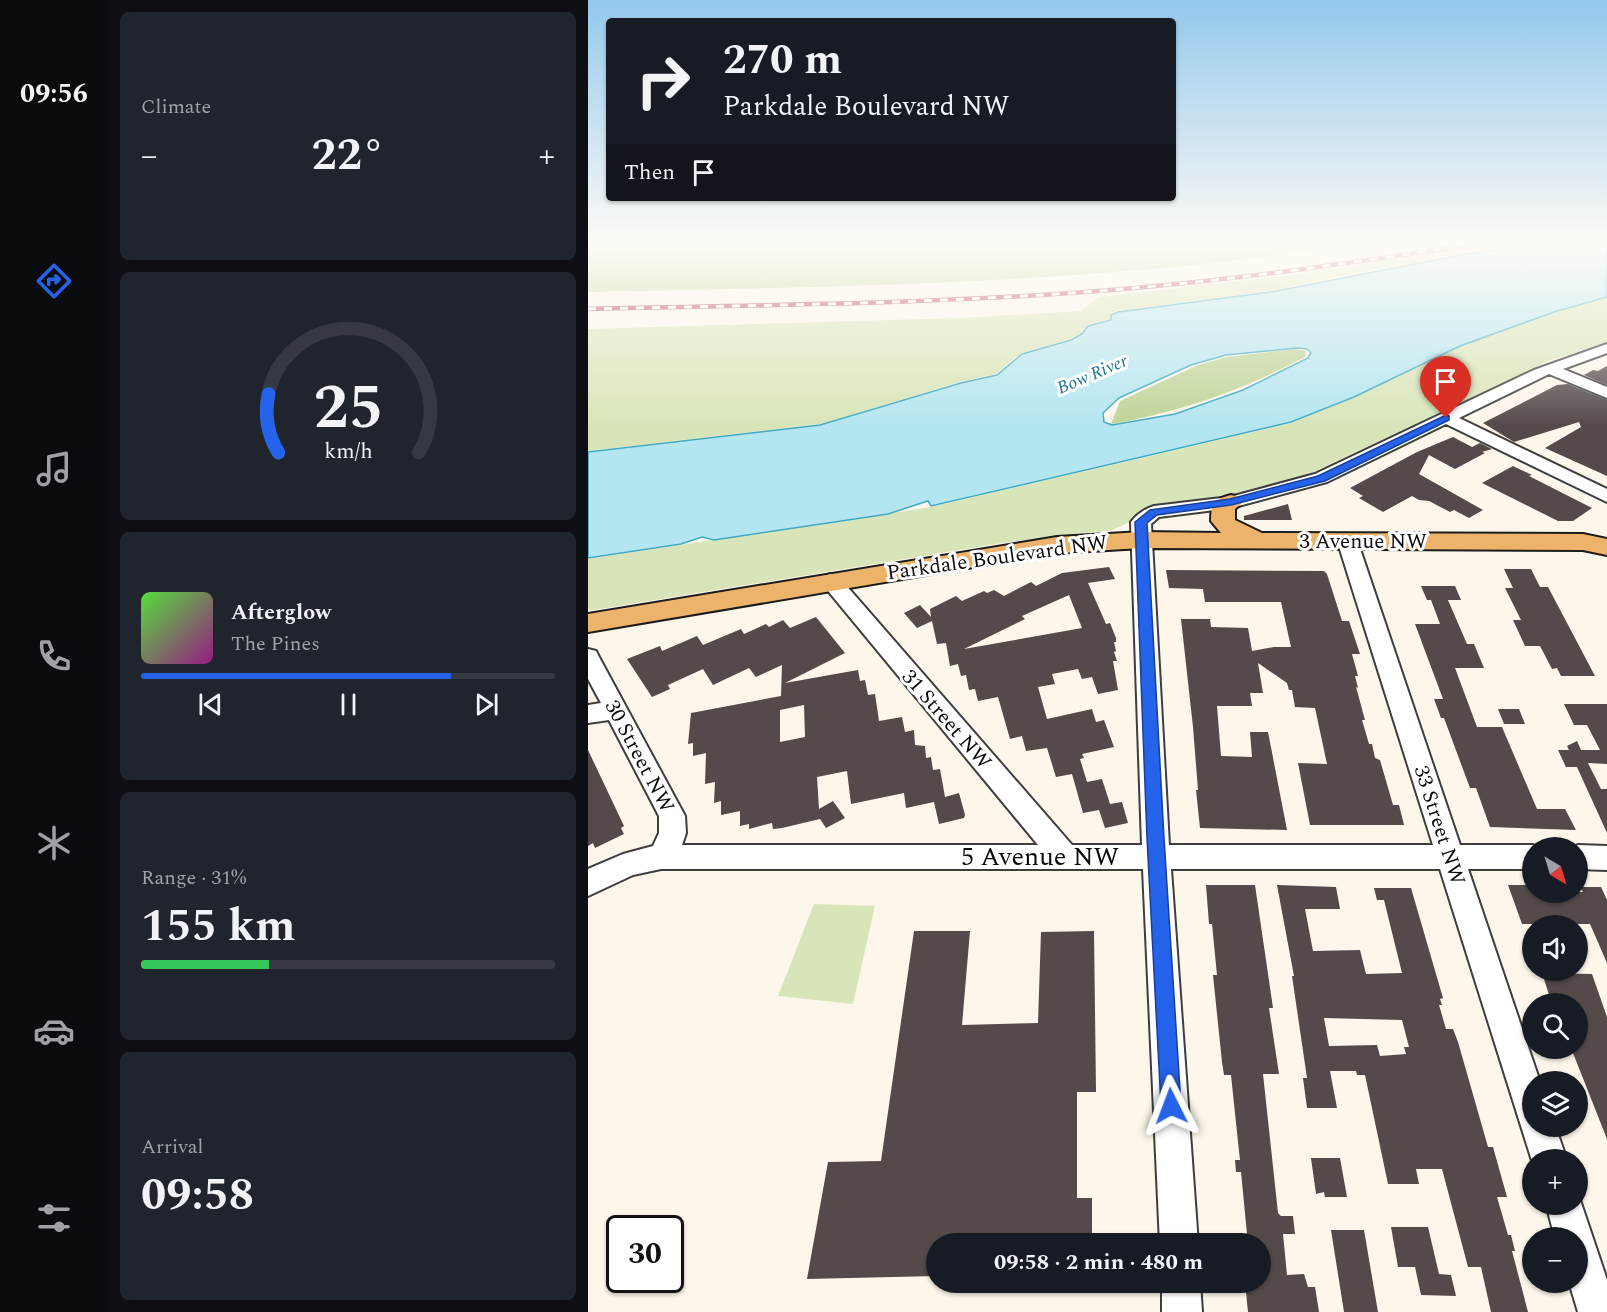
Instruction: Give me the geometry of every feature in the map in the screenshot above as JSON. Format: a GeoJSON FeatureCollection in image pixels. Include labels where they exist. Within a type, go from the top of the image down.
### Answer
{"type":"FeatureCollection","features":[{"type":"Feature","properties":{"kind":"main road"},"geometry":{"type":"LineString","coordinates":[[1231,502],[1223,506],[1223,521],[1228,527],[1258,541]]}},
{"type":"Feature","properties":{"kind":"main road","name":"3 Avenue NW"},"geometry":{"type":"LineString","coordinates":[[1142,540],[1599,542]]}},
{"type":"Feature","properties":{"kind":"main road","name":"Parkdale Boulevard NW"},"geometry":{"type":"LineString","coordinates":[[588,623],[1057,545],[1142,540]]}},
{"type":"Feature","properties":{"kind":"street"},"geometry":{"type":"LineString","coordinates":[[1178,1233],[1156,857],[1141,522],[1154,512],[1231,502],[1322,478],[1549,369],[1607,348]]}},
{"type":"Feature","properties":{"kind":"street"},"geometry":{"type":"LineString","coordinates":[[1549,369],[1607,393]]}},
{"type":"Feature","properties":{"kind":"street"},"geometry":{"type":"LineString","coordinates":[[1446,418],[1607,496]]}},
{"type":"Feature","properties":{"kind":"street","name":"33 Street NW"},"geometry":{"type":"LineString","coordinates":[[1347,540],[1522,1077]]}},
{"type":"Feature","properties":{"kind":"street","name":"31 Street NW"},"geometry":{"type":"LineString","coordinates":[[831,581],[1064,856]]}},
{"type":"Feature","properties":{"kind":"street","name":"30 Street NW"},"geometry":{"type":"LineString","coordinates":[[588,657],[672,816],[675,825],[671,840],[661,857]]}},
{"type":"Feature","properties":{"kind":"street"},"geometry":{"type":"LineString","coordinates":[[588,714],[616,710]]}},
{"type":"Feature","properties":{"kind":"street","name":"5 Avenue NW"},"geometry":{"type":"LineString","coordinates":[[588,883],[620,866],[643,858],[661,857],[1522,857]]}},
{"type":"Feature","properties":{"kind":"street"},"geometry":{"type":"LineString","coordinates":[[1588,857],[1607,858]]}},
{"type":"Feature","properties":{"kind":"street"},"geometry":{"type":"LineString","coordinates":[[1588,1280],[1598,1312]]}},
{"type":"Feature","properties":{"kind":"street"},"geometry":{"type":"LineString","coordinates":[[1181,1293],[1182,1312]]}},
{"type":"Feature","properties":{"kind":"green space"},"geometry":{"type":"Polygon","coordinates":[[[1090,304],[1167,304],[1115,311],[1109,315],[1110,319],[1087,325],[1081,334],[1070,339],[1021,353],[996,374],[960,382],[820,424],[588,451],[588,329],[959,318],[1081,311],[1090,304]]]}},
{"type":"Feature","properties":{"kind":"green space"},"geometry":{"type":"Polygon","coordinates":[[[1582,304],[1607,304],[1607,342],[1548,361],[1309,474],[1209,500],[1152,505],[1140,511],[1128,523],[1112,530],[1002,543],[588,611],[588,559],[931,507],[1292,423],[1355,397],[1461,346],[1582,304]]]}},
{"type":"Feature","properties":{"kind":"green space"},"geometry":{"type":"Polygon","coordinates":[[[1296,349],[1306,351],[1305,357],[1235,390],[1162,413],[1111,424],[1120,401],[1198,365],[1227,357],[1296,349]]]}},
{"type":"Feature","properties":{"kind":"green space"},"geometry":{"type":"Polygon","coordinates":[[[814,904],[875,906],[853,1004],[778,996],[814,904]]]}},
{"type":"Feature","properties":{"kind":"water","name":"Bow River"},"geometry":{"type":"Polygon","coordinates":[[[1177,304],[1581,304],[1460,346],[1354,397],[1291,422],[931,506],[928,501],[888,514],[714,540],[702,537],[681,544],[588,558],[588,452],[820,425],[961,383],[997,375],[1022,354],[1071,340],[1082,334],[1088,326],[1111,320],[1111,315],[1118,312],[1177,304]],[[1298,348],[1226,355],[1191,365],[1119,398],[1103,413],[1104,422],[1112,425],[1175,414],[1243,390],[1308,358],[1311,353],[1307,349],[1298,348]]]}},
{"type":"Feature","properties":{"kind":"building"},"geometry":{"type":"Polygon","coordinates":[[[1607,366],[1607,385],[1584,375],[1593,370],[1598,371],[1607,366]]]}},
{"type":"Feature","properties":{"kind":"building"},"geometry":{"type":"Polygon","coordinates":[[[1568,384],[1607,400],[1607,476],[1545,448],[1581,427],[1579,422],[1514,442],[1483,423],[1557,385],[1568,384]]]}},
{"type":"Feature","properties":{"kind":"building"},"geometry":{"type":"Polygon","coordinates":[[[1453,437],[1472,447],[1480,443],[1492,449],[1482,452],[1485,453],[1455,469],[1429,455],[1419,474],[1483,510],[1469,518],[1454,510],[1450,512],[1429,501],[1419,500],[1412,496],[1383,512],[1359,498],[1363,496],[1350,488],[1417,452],[1453,437]]]}},
{"type":"Feature","properties":{"kind":"building"},"geometry":{"type":"Polygon","coordinates":[[[1513,466],[1592,508],[1573,521],[1558,521],[1482,483],[1513,466]]]}},
{"type":"Feature","properties":{"kind":"building"},"geometry":{"type":"Polygon","coordinates":[[[1288,504],[1292,520],[1244,520],[1244,516],[1288,504]]]}},
{"type":"Feature","properties":{"kind":"building"},"geometry":{"type":"Polygon","coordinates":[[[1109,567],[1115,579],[1088,583],[1106,624],[1110,623],[1116,638],[1114,642],[1116,651],[1114,652],[1117,661],[1113,661],[1118,690],[1098,694],[1092,677],[1082,679],[1078,669],[1052,674],[1055,684],[1038,687],[1047,719],[1092,709],[1096,722],[1104,720],[1114,747],[1082,754],[1084,758],[1080,759],[1087,782],[1102,779],[1110,804],[1122,802],[1128,823],[1105,828],[1099,810],[1083,813],[1072,774],[1056,777],[1047,748],[1026,751],[1022,736],[1010,739],[998,697],[978,701],[975,689],[969,690],[966,675],[961,676],[958,664],[950,666],[946,643],[937,644],[932,621],[917,628],[904,613],[920,605],[931,617],[930,609],[956,596],[962,601],[984,591],[987,593],[994,590],[1004,596],[1031,582],[1036,586],[1062,573],[1109,567]],[[1069,595],[1022,616],[1025,619],[964,649],[1082,628],[1069,595]]]}},
{"type":"Feature","properties":{"kind":"building"},"geometry":{"type":"Polygon","coordinates":[[[1504,569],[1531,569],[1540,587],[1548,587],[1595,676],[1561,676],[1557,668],[1552,669],[1540,646],[1525,646],[1513,620],[1521,620],[1505,588],[1513,588],[1504,569]]]}},
{"type":"Feature","properties":{"kind":"building"},"geometry":{"type":"Polygon","coordinates":[[[1166,570],[1324,571],[1327,574],[1342,621],[1349,621],[1360,654],[1352,654],[1358,676],[1355,676],[1358,688],[1356,687],[1365,720],[1362,720],[1369,744],[1372,744],[1375,758],[1380,760],[1393,805],[1399,805],[1404,825],[1310,825],[1298,763],[1327,764],[1315,708],[1295,707],[1292,690],[1289,690],[1287,683],[1258,663],[1263,693],[1250,693],[1252,706],[1217,706],[1221,756],[1252,757],[1250,732],[1268,732],[1287,830],[1200,828],[1193,727],[1181,619],[1210,619],[1211,627],[1248,628],[1252,651],[1291,647],[1281,602],[1205,602],[1203,589],[1169,588],[1166,570]]]}},
{"type":"Feature","properties":{"kind":"building"},"geometry":{"type":"Polygon","coordinates":[[[1421,586],[1455,586],[1461,600],[1448,600],[1467,644],[1474,644],[1484,668],[1455,668],[1477,727],[1502,727],[1537,809],[1565,809],[1576,830],[1490,827],[1476,788],[1470,788],[1444,718],[1441,718],[1434,699],[1443,699],[1415,624],[1440,624],[1431,600],[1427,600],[1421,586]]]}},
{"type":"Feature","properties":{"kind":"building"},"geometry":{"type":"Polygon","coordinates":[[[816,617],[845,653],[785,683],[858,670],[860,681],[865,680],[868,695],[875,694],[879,721],[902,717],[905,732],[914,730],[915,745],[925,746],[926,758],[931,757],[933,770],[940,769],[945,797],[959,793],[964,818],[939,824],[934,802],[906,808],[904,793],[851,804],[847,771],[817,777],[819,809],[833,801],[845,818],[826,828],[820,819],[782,828],[773,829],[772,823],[749,829],[749,824],[740,826],[740,811],[721,815],[721,801],[714,803],[715,782],[705,784],[706,753],[693,756],[693,743],[688,744],[691,713],[781,696],[782,665],[756,677],[749,668],[713,685],[703,669],[668,685],[670,689],[652,697],[627,659],[660,646],[662,651],[697,636],[703,645],[741,629],[744,634],[766,624],[769,627],[783,620],[790,628],[816,617]],[[804,705],[780,710],[780,742],[805,737],[804,705]]]}},
{"type":"Feature","properties":{"kind":"building"},"geometry":{"type":"Polygon","coordinates":[[[1564,704],[1607,704],[1607,764],[1588,763],[1601,789],[1607,789],[1607,833],[1577,767],[1566,767],[1558,750],[1569,750],[1567,746],[1577,741],[1581,750],[1600,750],[1587,725],[1574,725],[1564,704]]]}},
{"type":"Feature","properties":{"kind":"building"},"geometry":{"type":"Polygon","coordinates":[[[1498,709],[1519,709],[1525,724],[1504,724],[1498,709]]]}},
{"type":"Feature","properties":{"kind":"building"},"geometry":{"type":"Polygon","coordinates":[[[588,750],[624,826],[621,828],[624,834],[595,848],[593,843],[588,846],[588,750]]]}},
{"type":"Feature","properties":{"kind":"building"},"geometry":{"type":"Polygon","coordinates":[[[1206,885],[1255,885],[1273,1008],[1269,1008],[1279,1074],[1263,1074],[1278,1213],[1281,1216],[1293,1216],[1295,1234],[1283,1234],[1287,1275],[1304,1274],[1308,1287],[1315,1287],[1319,1312],[1248,1312],[1246,1293],[1271,1293],[1271,1233],[1247,1233],[1241,1172],[1236,1172],[1235,1160],[1240,1160],[1231,1075],[1224,1075],[1222,1062],[1213,975],[1217,975],[1212,924],[1209,924],[1206,885]]]}},
{"type":"Feature","properties":{"kind":"building"},"geometry":{"type":"Polygon","coordinates":[[[1277,885],[1336,887],[1340,909],[1305,909],[1313,951],[1360,950],[1366,974],[1402,973],[1384,900],[1377,900],[1374,888],[1411,888],[1443,998],[1440,999],[1442,1005],[1439,1005],[1446,1029],[1453,1029],[1458,1042],[1488,1147],[1493,1147],[1507,1197],[1497,1197],[1508,1235],[1511,1235],[1515,1251],[1512,1251],[1528,1312],[1491,1312],[1481,1267],[1468,1267],[1442,1169],[1416,1169],[1419,1184],[1388,1184],[1365,1075],[1357,1075],[1356,1071],[1330,1071],[1337,1108],[1307,1108],[1303,1078],[1307,1078],[1292,976],[1294,976],[1277,885]],[[1324,1018],[1329,1046],[1377,1045],[1380,1056],[1406,1054],[1404,1047],[1409,1047],[1402,1020],[1324,1018]]]}},
{"type":"Feature","properties":{"kind":"building"},"geometry":{"type":"Polygon","coordinates":[[[1508,885],[1522,885],[1522,903],[1588,903],[1588,887],[1601,887],[1607,900],[1607,963],[1588,924],[1588,915],[1522,915],[1522,924],[1508,885]]]}},
{"type":"Feature","properties":{"kind":"building"},"geometry":{"type":"Polygon","coordinates":[[[914,931],[970,931],[962,1025],[1038,1023],[1041,932],[1094,931],[1096,1092],[1077,1092],[1077,1198],[1092,1198],[1092,1233],[926,1233],[926,1276],[807,1279],[828,1162],[881,1161],[914,931]]]}},
{"type":"Feature","properties":{"kind":"building"},"geometry":{"type":"Polygon","coordinates":[[[1588,974],[1592,974],[1607,1017],[1607,1139],[1588,1091],[1588,1071],[1580,1071],[1575,1059],[1588,1059],[1588,993],[1548,993],[1545,981],[1588,981],[1588,974]]]}},
{"type":"Feature","properties":{"kind":"building"},"geometry":{"type":"Polygon","coordinates":[[[1311,1158],[1340,1158],[1347,1197],[1325,1197],[1324,1192],[1316,1194],[1311,1158]]]}},
{"type":"Feature","properties":{"kind":"building"},"geometry":{"type":"Polygon","coordinates":[[[1391,1227],[1428,1227],[1439,1274],[1451,1275],[1456,1296],[1421,1295],[1415,1267],[1398,1267],[1391,1227]]]}},
{"type":"Feature","properties":{"kind":"building"},"geometry":{"type":"Polygon","coordinates":[[[1331,1230],[1364,1230],[1378,1312],[1344,1312],[1331,1230]]]}},
{"type":"Feature","properties":{"kind":"railway"},"geometry":{"type":"LineString","coordinates":[[588,309],[801,304]]}},
{"type":"Feature","properties":{"kind":"route"},"geometry":{"type":"LineString","coordinates":[[1171,1106],[1155,838],[1141,522],[1154,512],[1231,502],[1322,478],[1446,418]]}}]}
